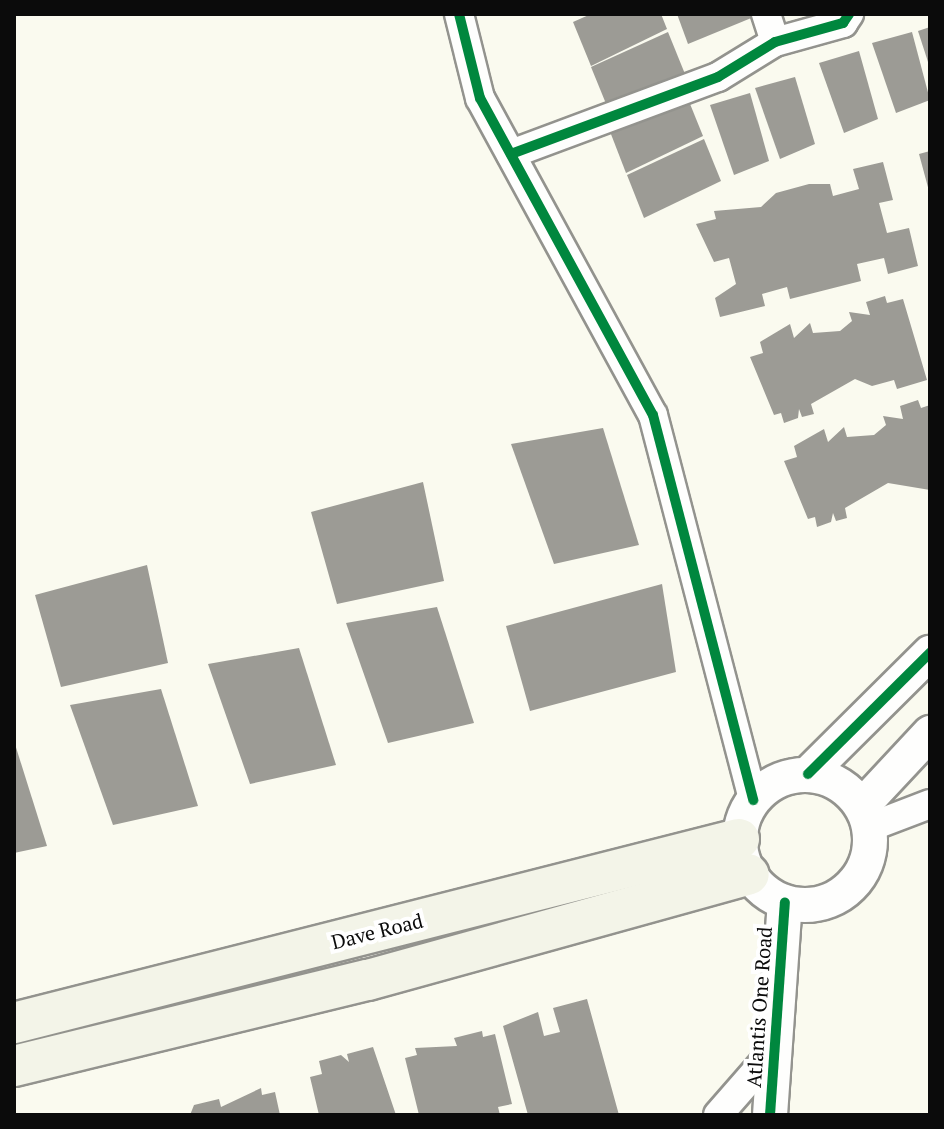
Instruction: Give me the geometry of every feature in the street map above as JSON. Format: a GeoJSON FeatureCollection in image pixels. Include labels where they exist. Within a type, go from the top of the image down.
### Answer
{"type":"FeatureCollection","features":[{"type":"Feature","properties":{"kind":"main road","name":"Dave Road"},"geometry":{"type":"LineString","coordinates":[[14,1023],[744,857]]}},
{"type":"Feature","properties":{"kind":"main road"},"geometry":{"type":"LineString","coordinates":[[14,1066],[368,980],[744,857]]}},
{"type":"Feature","properties":{"kind":"street"},"geometry":{"type":"LineString","coordinates":[[459,14],[480,98],[653,415],[753,800],[744,857],[785,903],[808,906],[849,889],[864,871],[866,816],[930,733]]}},
{"type":"Feature","properties":{"kind":"street"},"geometry":{"type":"LineString","coordinates":[[766,14],[775,42]]}},
{"type":"Feature","properties":{"kind":"street"},"geometry":{"type":"LineString","coordinates":[[511,154],[718,77],[775,42],[843,23],[849,14]]}},
{"type":"Feature","properties":{"kind":"street"},"geometry":{"type":"LineString","coordinates":[[753,800],[768,786],[808,774],[930,653]]}},
{"type":"Feature","properties":{"kind":"street"},"geometry":{"type":"LineString","coordinates":[[808,774],[847,788],[866,816]]}},
{"type":"Feature","properties":{"kind":"street"},"geometry":{"type":"LineString","coordinates":[[866,816],[930,804]]}},
{"type":"Feature","properties":{"kind":"street","name":"Atlantis One Road"},"geometry":{"type":"LineString","coordinates":[[770,1115],[785,903]]}},
{"type":"Feature","properties":{"kind":"street"},"geometry":{"type":"LineString","coordinates":[[718,1115],[772,1053]]}},
{"type":"Feature","properties":{"kind":"building"},"geometry":{"type":"Polygon","coordinates":[[[591,14],[661,14],[667,29],[591,66],[573,22],[591,14]]]}},
{"type":"Feature","properties":{"kind":"building"},"geometry":{"type":"Polygon","coordinates":[[[677,14],[761,14],[688,44],[677,14]]]}},
{"type":"Feature","properties":{"kind":"building"},"geometry":{"type":"Polygon","coordinates":[[[930,27],[930,65],[929,65],[918,31],[930,27]]]}},
{"type":"Feature","properties":{"kind":"building"},"geometry":{"type":"Polygon","coordinates":[[[668,32],[685,74],[609,111],[591,67],[668,32]]]}},
{"type":"Feature","properties":{"kind":"building"},"geometry":{"type":"Polygon","coordinates":[[[912,32],[930,100],[896,113],[872,43],[912,32]]]}},
{"type":"Feature","properties":{"kind":"building"},"geometry":{"type":"Polygon","coordinates":[[[859,51],[878,119],[844,133],[819,63],[859,51]]]}},
{"type":"Feature","properties":{"kind":"building"},"geometry":{"type":"Polygon","coordinates":[[[795,77],[815,144],[780,159],[755,88],[795,77]]]}},
{"type":"Feature","properties":{"kind":"building"},"geometry":{"type":"Polygon","coordinates":[[[750,93],[769,161],[734,175],[710,105],[750,93]]]}},
{"type":"Feature","properties":{"kind":"building"},"geometry":{"type":"Polygon","coordinates":[[[686,94],[703,136],[626,173],[609,129],[686,94]]]}},
{"type":"Feature","properties":{"kind":"building"},"geometry":{"type":"Polygon","coordinates":[[[704,139],[721,181],[644,218],[627,175],[704,139]]]}},
{"type":"Feature","properties":{"kind":"building"},"geometry":{"type":"Polygon","coordinates":[[[930,151],[930,191],[929,191],[919,154],[930,151]]]}},
{"type":"Feature","properties":{"kind":"building"},"geometry":{"type":"Polygon","coordinates":[[[883,162],[893,200],[879,203],[887,233],[909,228],[918,266],[888,274],[884,258],[857,264],[861,281],[790,299],[787,287],[762,294],[765,306],[720,317],[715,298],[736,284],[729,258],[714,262],[696,224],[716,219],[714,211],[761,207],[776,193],[809,184],[830,184],[833,196],[859,189],[853,169],[883,162]]]}},
{"type":"Feature","properties":{"kind":"building"},"geometry":{"type":"Polygon","coordinates":[[[885,296],[887,303],[903,299],[927,380],[897,389],[894,380],[872,386],[855,379],[811,404],[814,414],[802,417],[799,409],[798,418],[784,423],[781,413],[774,415],[750,357],[763,353],[760,342],[790,324],[794,338],[810,323],[813,333],[840,331],[852,321],[849,312],[870,315],[866,302],[885,296]]]}},
{"type":"Feature","properties":{"kind":"building"},"geometry":{"type":"Polygon","coordinates":[[[918,400],[921,408],[930,405],[930,490],[888,483],[845,508],[847,518],[836,521],[833,513],[831,522],[817,527],[815,517],[808,519],[784,461],[797,457],[794,446],[824,429],[828,442],[844,427],[847,437],[874,435],[886,425],[883,416],[903,419],[900,406],[918,400]]]}},
{"type":"Feature","properties":{"kind":"building"},"geometry":{"type":"Polygon","coordinates":[[[603,428],[639,545],[554,564],[511,444],[603,428]]]}},
{"type":"Feature","properties":{"kind":"building"},"geometry":{"type":"Polygon","coordinates":[[[423,482],[444,581],[337,604],[311,512],[423,482]]]}},
{"type":"Feature","properties":{"kind":"building"},"geometry":{"type":"Polygon","coordinates":[[[147,565],[168,663],[61,687],[35,595],[147,565]]]}},
{"type":"Feature","properties":{"kind":"building"},"geometry":{"type":"Polygon","coordinates":[[[662,584],[676,672],[530,711],[506,626],[662,584]]]}},
{"type":"Feature","properties":{"kind":"building"},"geometry":{"type":"Polygon","coordinates":[[[437,607],[474,723],[388,743],[346,623],[437,607]]]}},
{"type":"Feature","properties":{"kind":"building"},"geometry":{"type":"Polygon","coordinates":[[[299,648],[336,765],[250,784],[208,664],[299,648]]]}},
{"type":"Feature","properties":{"kind":"building"},"geometry":{"type":"Polygon","coordinates":[[[161,689],[198,806],[113,825],[70,705],[161,689]]]}},
{"type":"Feature","properties":{"kind":"building"},"geometry":{"type":"Polygon","coordinates":[[[14,741],[47,846],[14,853],[14,741]]]}},
{"type":"Feature","properties":{"kind":"building"},"geometry":{"type":"Polygon","coordinates":[[[587,999],[619,1115],[528,1115],[503,1026],[538,1012],[544,1036],[560,1032],[553,1008],[587,999]]]}},
{"type":"Feature","properties":{"kind":"building"},"geometry":{"type":"Polygon","coordinates":[[[482,1031],[483,1037],[495,1034],[512,1104],[498,1107],[500,1115],[419,1115],[405,1058],[417,1055],[415,1048],[457,1046],[454,1038],[482,1031]]]}},
{"type":"Feature","properties":{"kind":"building"},"geometry":{"type":"Polygon","coordinates":[[[373,1047],[396,1115],[319,1115],[310,1077],[322,1074],[319,1061],[341,1055],[349,1062],[347,1054],[373,1047]]]}},
{"type":"Feature","properties":{"kind":"building"},"geometry":{"type":"Polygon","coordinates":[[[261,1088],[262,1095],[275,1092],[280,1115],[190,1115],[194,1105],[219,1099],[221,1107],[261,1088]]]}},
{"type":"Feature","properties":{"kind":"cycle path"},"geometry":{"type":"LineString","coordinates":[[459,14],[480,98],[653,415],[753,800]]}},
{"type":"Feature","properties":{"kind":"cycle path"},"geometry":{"type":"LineString","coordinates":[[511,154],[718,77],[775,42],[843,23],[849,14]]}},
{"type":"Feature","properties":{"kind":"cycle path"},"geometry":{"type":"LineString","coordinates":[[808,774],[930,653]]}},
{"type":"Feature","properties":{"kind":"cycle path"},"geometry":{"type":"LineString","coordinates":[[770,1115],[785,903]]}}]}
